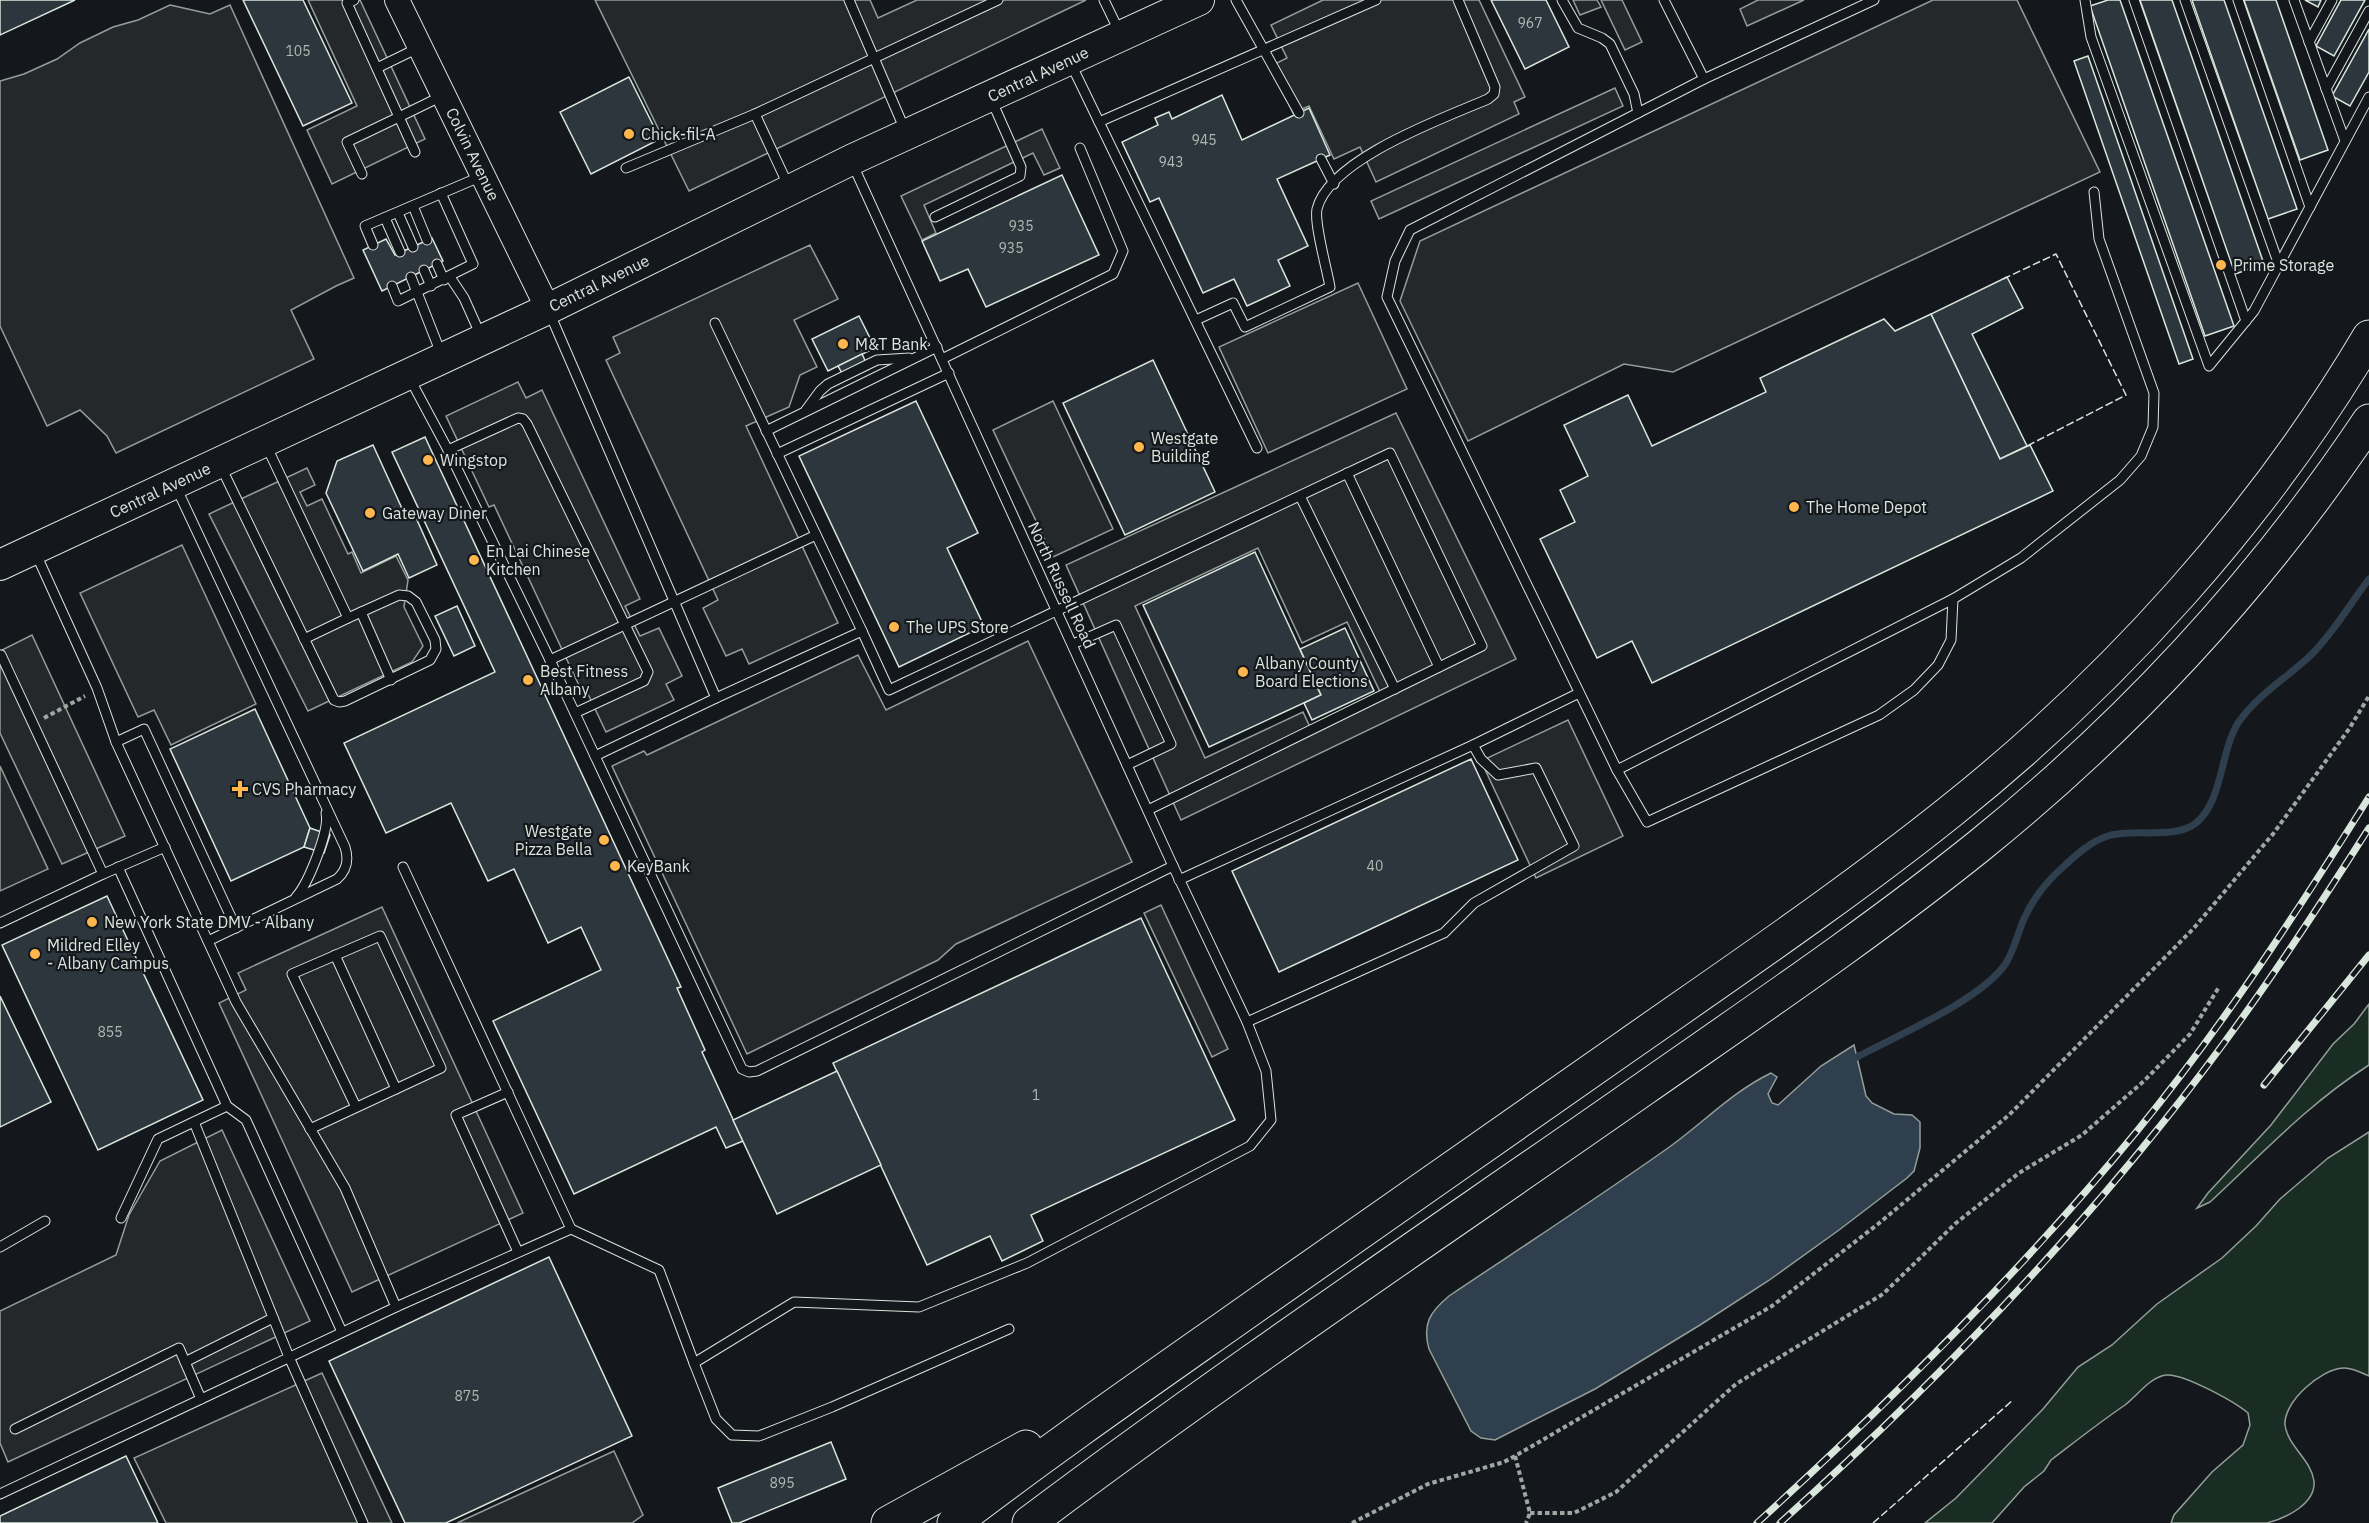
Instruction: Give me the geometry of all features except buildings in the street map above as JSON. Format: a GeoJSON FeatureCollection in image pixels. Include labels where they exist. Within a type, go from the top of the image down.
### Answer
{"type":"FeatureCollection","features":[{"type":"Feature","properties":{"kind":"highway"},"geometry":{"type":"LineString","coordinates":[[954,1523],[1161,1372],[1831,902],[1944,817],[2067,711],[2222,545],[2313,423],[2369,337]]}},
{"type":"Feature","properties":{"kind":"highway"},"geometry":{"type":"LineString","coordinates":[[1029,1523],[1109,1464],[1839,951],[1980,845],[2097,742],[2206,631],[2257,574],[2305,512],[2369,421]]}},
{"type":"Feature","properties":{"kind":"highway"},"geometry":{"type":"LineString","coordinates":[[1065,1523],[1318,1317]]}},
{"type":"Feature","properties":{"kind":"highway"},"geometry":{"type":"LineString","coordinates":[[888,1523],[1161,1372]]}},
{"type":"Feature","properties":{"kind":"main road","name":"Central Avenue"},"geometry":{"type":"LineString","coordinates":[[0,565],[548,309],[851,160],[1198,0]]}},
{"type":"Feature","properties":{"kind":"street","name":"Colvin Avenue"},"geometry":{"type":"LineString","coordinates":[[397,0],[548,309]]}},
{"type":"Feature","properties":{"kind":"lane"},"geometry":{"type":"LineString","coordinates":[[354,0],[347,3],[415,153]]}},
{"type":"Feature","properties":{"kind":"lane"},"geometry":{"type":"LineString","coordinates":[[849,0],[907,135]]}},
{"type":"Feature","properties":{"kind":"lane"},"geometry":{"type":"LineString","coordinates":[[626,168],[755,114],[998,0]]}},
{"type":"Feature","properties":{"kind":"lane"},"geometry":{"type":"LineString","coordinates":[[1104,0],[1122,36]]}},
{"type":"Feature","properties":{"kind":"lane"},"geometry":{"type":"LineString","coordinates":[[1236,0],[1299,113]]}},
{"type":"Feature","properties":{"kind":"lane"},"geometry":{"type":"LineString","coordinates":[[1099,122],[1376,0]]}},
{"type":"Feature","properties":{"kind":"lane"},"geometry":{"type":"LineString","coordinates":[[1196,320],[1233,303],[1245,327],[1330,286],[1321,248],[1317,210],[1327,189],[1371,152],[1488,99],[1494,94],[1495,87],[1458,0]]}},
{"type":"Feature","properties":{"kind":"lane"},"geometry":{"type":"LineString","coordinates":[[1562,0],[1578,28],[1610,44],[1634,94],[1638,113]]}},
{"type":"Feature","properties":{"kind":"lane"},"geometry":{"type":"LineString","coordinates":[[1664,0],[1704,80]]}},
{"type":"Feature","properties":{"kind":"lane"},"geometry":{"type":"LineString","coordinates":[[1874,0],[1704,80],[1410,230],[1395,261],[1387,297],[1617,770],[1647,822],[1879,715],[1914,690],[1938,665],[1951,640],[1953,599]]}},
{"type":"Feature","properties":{"kind":"lane"},"geometry":{"type":"LineString","coordinates":[[2085,0],[2091,36],[2209,366],[2254,311],[2369,97]]}},
{"type":"Feature","properties":{"kind":"lane"},"geometry":{"type":"LineString","coordinates":[[2134,0],[2246,321]]}},
{"type":"Feature","properties":{"kind":"lane"},"geometry":{"type":"LineString","coordinates":[[2185,0],[2279,265]]}},
{"type":"Feature","properties":{"kind":"lane"},"geometry":{"type":"LineString","coordinates":[[2238,0],[2310,207]]}},
{"type":"Feature","properties":{"kind":"lane"},"geometry":{"type":"LineString","coordinates":[[2294,0],[2345,141]]}},
{"type":"Feature","properties":{"kind":"lane"},"geometry":{"type":"LineString","coordinates":[[2309,42],[2332,0]]}},
{"type":"Feature","properties":{"kind":"lane"},"geometry":{"type":"LineString","coordinates":[[2326,89],[2369,11]]}},
{"type":"Feature","properties":{"kind":"lane"},"geometry":{"type":"LineString","coordinates":[[377,68],[420,47]]}},
{"type":"Feature","properties":{"kind":"lane"},"geometry":{"type":"LineString","coordinates":[[1069,60],[1257,448]]}},
{"type":"Feature","properties":{"kind":"lane"},"geometry":{"type":"LineString","coordinates":[[362,174],[346,142],[444,95]]}},
{"type":"Feature","properties":{"kind":"lane"},"geometry":{"type":"LineString","coordinates":[[935,217],[1020,176],[1021,167],[990,97]]}},
{"type":"Feature","properties":{"kind":"lane"},"geometry":{"type":"LineString","coordinates":[[755,114],[790,189]]}},
{"type":"Feature","properties":{"kind":"lane"},"geometry":{"type":"LineString","coordinates":[[942,359],[1113,274],[1123,251],[1080,148]]}},
{"type":"Feature","properties":{"kind":"lane"},"geometry":{"type":"LineString","coordinates":[[1321,159],[1334,184]]}},
{"type":"Feature","properties":{"kind":"lane","name":"North Russell Road"},"geometry":{"type":"LineString","coordinates":[[694,1363],[794,1302],[919,1307],[1027,1263],[1250,1146],[1271,1120],[1266,1071],[1247,1022],[1179,880],[851,160]]}},
{"type":"Feature","properties":{"kind":"lane"},"geometry":{"type":"LineString","coordinates":[[374,245],[365,226],[483,176]]}},
{"type":"Feature","properties":{"kind":"lane"},"geometry":{"type":"LineString","coordinates":[[1617,770],[1953,599],[2021,558],[2120,480],[2141,456],[2153,427],[2154,393],[2099,239],[2094,192]]}},
{"type":"Feature","properties":{"kind":"lane"},"geometry":{"type":"LineString","coordinates":[[392,286],[398,301],[473,264],[441,193]]}},
{"type":"Feature","properties":{"kind":"lane"},"geometry":{"type":"LineString","coordinates":[[412,206],[427,240]]}},
{"type":"Feature","properties":{"kind":"lane"},"geometry":{"type":"LineString","coordinates":[[398,213],[414,246]]}},
{"type":"Feature","properties":{"kind":"lane"},"geometry":{"type":"LineString","coordinates":[[385,218],[400,252]]}},
{"type":"Feature","properties":{"kind":"lane"},"geometry":{"type":"LineString","coordinates":[[437,264],[464,298],[482,339]]}},
{"type":"Feature","properties":{"kind":"lane"},"geometry":{"type":"LineString","coordinates":[[424,270],[432,286]]}},
{"type":"Feature","properties":{"kind":"lane"},"geometry":{"type":"LineString","coordinates":[[411,277],[443,358]]}},
{"type":"Feature","properties":{"kind":"lane"},"geometry":{"type":"LineString","coordinates":[[548,309],[716,698]]}},
{"type":"Feature","properties":{"kind":"lane"},"geometry":{"type":"LineString","coordinates":[[715,323],[890,690],[1390,453],[1482,646],[1148,810]]}},
{"type":"Feature","properties":{"kind":"lane"},"geometry":{"type":"LineString","coordinates":[[766,431],[937,347]]}},
{"type":"Feature","properties":{"kind":"lane"},"geometry":{"type":"LineString","coordinates":[[805,412],[820,391],[832,382],[877,360],[914,358]]}},
{"type":"Feature","properties":{"kind":"lane"},"geometry":{"type":"LineString","coordinates":[[777,454],[949,373]]}},
{"type":"Feature","properties":{"kind":"lane"},"geometry":{"type":"LineString","coordinates":[[407,375],[448,450],[550,660],[739,1065],[747,1071],[757,1071],[1173,866]]}},
{"type":"Feature","properties":{"kind":"lane"},"geometry":{"type":"LineString","coordinates":[[448,450],[514,419],[525,421],[626,626],[647,670],[647,679],[575,713]]}},
{"type":"Feature","properties":{"kind":"lane"},"geometry":{"type":"LineString","coordinates":[[264,441],[348,618]]}},
{"type":"Feature","properties":{"kind":"lane"},"geometry":{"type":"LineString","coordinates":[[219,462],[304,639],[335,701],[345,702],[391,680],[433,658],[436,649],[435,640],[416,602],[408,596],[399,595],[304,639]]}},
{"type":"Feature","properties":{"kind":"lane"},"geometry":{"type":"LineString","coordinates":[[1347,473],[1439,667]]}},
{"type":"Feature","properties":{"kind":"lane"},"geometry":{"type":"LineString","coordinates":[[174,483],[346,852],[346,867],[337,879],[208,941]]}},
{"type":"Feature","properties":{"kind":"lane"},"geometry":{"type":"LineString","coordinates":[[1300,496],[1395,689]]}},
{"type":"Feature","properties":{"kind":"lane"},"geometry":{"type":"LineString","coordinates":[[550,660],[816,535]]}},
{"type":"Feature","properties":{"kind":"lane"},"geometry":{"type":"LineString","coordinates":[[33,549],[97,688],[116,742],[236,1002],[345,1188],[396,1307]]}},
{"type":"Feature","properties":{"kind":"lane"},"geometry":{"type":"LineString","coordinates":[[361,612],[391,680]]}},
{"type":"Feature","properties":{"kind":"lane"},"geometry":{"type":"LineString","coordinates":[[1073,644],[1116,625],[1166,733],[1170,744],[1127,765]]}},
{"type":"Feature","properties":{"kind":"lane"},"geometry":{"type":"LineString","coordinates":[[595,756],[862,631]]}},
{"type":"Feature","properties":{"kind":"lane"},"geometry":{"type":"LineString","coordinates":[[1,655],[103,874]]}},
{"type":"Feature","properties":{"kind":"lane"},"geometry":{"type":"LineString","coordinates":[[1179,880],[1473,745],[1579,693]]}},
{"type":"Feature","properties":{"kind":"lane"},"geometry":{"type":"LineString","coordinates":[[116,742],[144,729],[236,927]]}},
{"type":"Feature","properties":{"kind":"lane"},"geometry":{"type":"LineString","coordinates":[[1247,1022],[1444,933],[1474,903],[1574,846],[1536,768],[1498,775],[1481,759],[1473,745]]}},
{"type":"Feature","properties":{"kind":"lane"},"geometry":{"type":"LineString","coordinates":[[287,904],[301,891],[311,869],[327,822],[323,800]]}},
{"type":"Feature","properties":{"kind":"lane"},"geometry":{"type":"LineString","coordinates":[[0,923],[165,847]]}},
{"type":"Feature","properties":{"kind":"lane"},"geometry":{"type":"LineString","coordinates":[[118,867],[227,1106],[246,1120],[342,1332]]}},
{"type":"Feature","properties":{"kind":"lane"},"geometry":{"type":"LineString","coordinates":[[402,867],[571,1229],[659,1270],[716,1419],[732,1435],[759,1436],[832,1407],[1009,1329]]}},
{"type":"Feature","properties":{"kind":"lane"},"geometry":{"type":"LineString","coordinates":[[310,1129],[441,1068],[380,936],[292,974],[356,1107]]}},
{"type":"Feature","properties":{"kind":"lane"},"geometry":{"type":"LineString","coordinates":[[335,955],[396,1089]]}},
{"type":"Feature","properties":{"kind":"lane"},"geometry":{"type":"LineString","coordinates":[[508,1092],[456,1115],[518,1252]]}},
{"type":"Feature","properties":{"kind":"lane"},"geometry":{"type":"LineString","coordinates":[[121,1218],[158,1139],[227,1106]]}},
{"type":"Feature","properties":{"kind":"lane"},"geometry":{"type":"LineString","coordinates":[[194,1122],[289,1357],[363,1523]]}},
{"type":"Feature","properties":{"kind":"lane"},"geometry":{"type":"LineString","coordinates":[[0,1247],[45,1221]]}},
{"type":"Feature","properties":{"kind":"lane"},"geometry":{"type":"LineString","coordinates":[[0,1494],[342,1332],[571,1229]]}},
{"type":"Feature","properties":{"kind":"lane"},"geometry":{"type":"LineString","coordinates":[[185,1362],[273,1318]]}},
{"type":"Feature","properties":{"kind":"lane"},"geometry":{"type":"LineString","coordinates":[[15,1429],[179,1348],[201,1399]]}},
{"type":"Feature","properties":{"kind":"path"},"geometry":{"type":"LineString","coordinates":[[1352,1523],[1428,1484],[1504,1462],[1515,1456],[1772,1306],[1878,1224],[2009,1115],[2193,929],[2273,834],[2349,729],[2369,696]]}},
{"type":"Feature","properties":{"kind":"path"},"geometry":{"type":"LineString","coordinates":[[33,724],[77,702]]}},
{"type":"Feature","properties":{"kind":"path"},"geometry":{"type":"LineString","coordinates":[[1530,1513],[1574,1513],[1616,1492],[1736,1384],[1883,1294],[1956,1223],[2019,1173],[2082,1135],[2144,1081],[2190,1034],[2219,987]]}},
{"type":"Feature","properties":{"kind":"path"},"geometry":{"type":"LineString","coordinates":[[1515,1456],[1530,1513],[1526,1523]]}},
{"type":"Feature","properties":{"kind":"green space"},"geometry":{"type":"Polygon","coordinates":[[[2369,1004],[2369,1065],[2306,1113],[2210,1202],[2197,1208],[2271,1125],[2333,1044],[2354,1024],[2369,1004]]]}},
{"type":"Feature","properties":{"kind":"green space"},"geometry":{"type":"Polygon","coordinates":[[[2369,1132],[2369,1376],[2349,1368],[2334,1370],[2314,1380],[2290,1407],[2286,1416],[2287,1433],[2309,1466],[2314,1481],[2310,1497],[2305,1503],[2291,1514],[2267,1523],[2171,1523],[2174,1515],[2212,1472],[2243,1445],[2250,1425],[2248,1413],[2232,1402],[2196,1383],[2166,1375],[2149,1383],[2125,1405],[2051,1460],[2044,1471],[2024,1487],[1992,1523],[1925,1523],[1956,1498],[2043,1409],[2078,1367],[2112,1345],[2157,1304],[2222,1258],[2256,1226],[2280,1199],[2328,1158],[2369,1132]]]}},
{"type":"Feature","properties":{"kind":"shaded area"},"geometry":{"type":"Polygon","coordinates":[[[308,0],[360,0],[425,139],[332,184],[307,130],[357,106],[308,0]]]}},
{"type":"Feature","properties":{"kind":"shaded area"},"geometry":{"type":"Polygon","coordinates":[[[595,0],[870,0],[878,18],[917,0],[1086,0],[689,191],[595,0]]]}},
{"type":"Feature","properties":{"kind":"shaded area"},"geometry":{"type":"Polygon","coordinates":[[[1323,0],[1479,0],[1525,97],[1514,102],[1519,114],[1376,182],[1360,147],[1334,159],[1309,106],[1293,113],[1271,66],[1287,58],[1271,25],[1323,0]]]}},
{"type":"Feature","properties":{"kind":"shaded area"},"geometry":{"type":"Polygon","coordinates":[[[1573,0],[1597,0],[1601,7],[1580,15],[1573,0]]]}},
{"type":"Feature","properties":{"kind":"shaded area"},"geometry":{"type":"Polygon","coordinates":[[[1601,0],[1622,0],[1642,42],[1625,50],[1601,0]]]}},
{"type":"Feature","properties":{"kind":"shaded area"},"geometry":{"type":"Polygon","coordinates":[[[1758,0],[1804,0],[1747,26],[1740,9],[1758,0]]]}},
{"type":"Feature","properties":{"kind":"shaded area"},"geometry":{"type":"Polygon","coordinates":[[[1933,0],[2017,0],[2100,172],[1673,372],[1624,364],[1468,441],[1400,301],[1420,241],[1933,0]]]}},
{"type":"Feature","properties":{"kind":"shaded area"},"geometry":{"type":"Polygon","coordinates":[[[170,5],[210,14],[230,5],[354,278],[291,310],[314,359],[116,453],[107,436],[80,410],[47,426],[0,326],[0,81],[24,74],[57,59],[80,43],[113,27],[138,20],[170,5]]]}},
{"type":"Feature","properties":{"kind":"shaded area"},"geometry":{"type":"Polygon","coordinates":[[[1615,88],[1623,106],[1379,219],[1371,201],[1615,88]]]}},
{"type":"Feature","properties":{"kind":"shaded area"},"geometry":{"type":"Polygon","coordinates":[[[1042,129],[1060,168],[1044,175],[1033,153],[924,205],[936,233],[922,240],[901,196],[1042,129]]]}},
{"type":"Feature","properties":{"kind":"shaded area"},"geometry":{"type":"Polygon","coordinates":[[[810,245],[838,299],[794,320],[817,367],[800,375],[789,407],[746,426],[838,623],[749,664],[742,649],[726,656],[703,608],[718,600],[606,360],[620,353],[613,337],[810,245]]]}},
{"type":"Feature","properties":{"kind":"shaded area"},"geometry":{"type":"Polygon","coordinates":[[[1358,283],[1407,389],[1268,453],[1219,347],[1358,283]]]}},
{"type":"Feature","properties":{"kind":"shaded area"},"geometry":{"type":"Polygon","coordinates":[[[518,382],[526,398],[542,390],[640,599],[625,606],[640,636],[659,628],[682,676],[666,684],[674,700],[606,732],[588,694],[584,696],[494,505],[489,507],[446,416],[518,382]]]}},
{"type":"Feature","properties":{"kind":"shaded area"},"geometry":{"type":"Polygon","coordinates":[[[1053,401],[1113,529],[1053,557],[993,430],[1053,401]]]}},
{"type":"Feature","properties":{"kind":"shaded area"},"geometry":{"type":"Polygon","coordinates":[[[1396,413],[1516,659],[1181,820],[1066,565],[1396,413]],[[1258,548],[1135,606],[1205,758],[1303,712],[1310,727],[1381,694],[1347,622],[1302,643],[1258,548]]]}},
{"type":"Feature","properties":{"kind":"shaded area"},"geometry":{"type":"Polygon","coordinates":[[[307,468],[315,485],[300,492],[307,506],[322,499],[348,554],[352,552],[361,573],[396,556],[408,580],[404,607],[423,646],[412,662],[308,711],[209,514],[307,468]]]}},
{"type":"Feature","properties":{"kind":"shaded area"},"geometry":{"type":"Polygon","coordinates":[[[182,545],[256,704],[171,745],[154,710],[138,717],[80,593],[182,545]]]}},
{"type":"Feature","properties":{"kind":"shaded area"},"geometry":{"type":"Polygon","coordinates":[[[32,635],[125,836],[62,864],[0,733],[0,651],[32,635]]]}},
{"type":"Feature","properties":{"kind":"shaded area"},"geometry":{"type":"Polygon","coordinates":[[[1028,641],[1132,862],[956,944],[938,960],[747,1054],[612,766],[644,751],[647,755],[858,655],[886,710],[1028,641]]]}},
{"type":"Feature","properties":{"kind":"shaded area"},"geometry":{"type":"Polygon","coordinates":[[[1568,720],[1623,836],[1536,878],[1481,761],[1568,720]]]}},
{"type":"Feature","properties":{"kind":"shaded area"},"geometry":{"type":"Polygon","coordinates":[[[0,766],[48,869],[0,891],[0,766]]]}},
{"type":"Feature","properties":{"kind":"shaded area"},"geometry":{"type":"Polygon","coordinates":[[[1161,905],[1228,1049],[1212,1057],[1144,913],[1161,905]]]}},
{"type":"Feature","properties":{"kind":"shaded area"},"geometry":{"type":"Polygon","coordinates":[[[382,907],[523,1213],[352,1292],[219,1003],[246,990],[238,973],[382,907]]]}},
{"type":"Feature","properties":{"kind":"shaded area"},"geometry":{"type":"Polygon","coordinates":[[[222,1130],[310,1321],[8,1462],[0,1443],[0,1311],[116,1255],[129,1215],[160,1161],[222,1130]]]}},
{"type":"Feature","properties":{"kind":"shaded area"},"geometry":{"type":"Polygon","coordinates":[[[322,1373],[392,1523],[166,1523],[134,1458],[322,1373]]]}},
{"type":"Feature","properties":{"kind":"shaded area"},"geometry":{"type":"Polygon","coordinates":[[[614,1451],[643,1515],[632,1523],[457,1523],[614,1451]]]}},
{"type":"Feature","properties":{"kind":"water"},"geometry":{"type":"Polygon","coordinates":[[[1854,1045],[1866,1096],[1872,1103],[1894,1114],[1912,1115],[1920,1122],[1920,1148],[1914,1171],[1839,1230],[1768,1281],[1595,1389],[1495,1440],[1481,1438],[1471,1431],[1429,1349],[1427,1325],[1432,1313],[1442,1302],[1668,1148],[1730,1098],[1757,1081],[1771,1073],[1777,1077],[1768,1094],[1772,1103],[1778,1105],[1821,1066],[1854,1045]]]}},
{"type":"Feature","properties":{"kind":"waterway"},"geometry":{"type":"LineString","coordinates":[[1857,1057],[1938,1016],[1995,977],[2009,958],[2023,921],[2040,892],[2078,853],[2108,836],[2177,831],[2196,823],[2205,814],[2211,802],[2238,723],[2254,704],[2311,655],[2334,628],[2369,579]]}},
{"type":"Feature","properties":{"kind":"railway"},"geometry":{"type":"LineString","coordinates":[[1757,1523],[1857,1430],[1954,1334],[2048,1234],[2137,1131],[2229,1010],[2369,797]]}},
{"type":"Feature","properties":{"kind":"railway"},"geometry":{"type":"LineString","coordinates":[[1780,1523],[1881,1429],[1979,1332],[2072,1231],[2117,1178],[2161,1125],[2243,1017],[2369,828]]}},
{"type":"Feature","properties":{"kind":"railway"},"geometry":{"type":"LineString","coordinates":[[2264,1085],[2369,955]]}},
{"type":"Feature","properties":{"kind":"fence"},"geometry":{"type":"LineString","coordinates":[[2003,279],[2056,254],[2126,395],[2027,446]]}},
{"type":"Feature","properties":{"kind":"fence"},"geometry":{"type":"LineString","coordinates":[[1873,1523],[2013,1400]]}},
{"type":"Feature","properties":{"kind":"place","name":"Chick-fil-A"},"geometry":{"type":"Point","coordinates":[629,134]}},
{"type":"Feature","properties":{"kind":"place","name":"Prime Storage"},"geometry":{"type":"Point","coordinates":[2221,265]}},
{"type":"Feature","properties":{"kind":"place","name":"M&T Bank"},"geometry":{"type":"Point","coordinates":[843,344]}},
{"type":"Feature","properties":{"kind":"place","name":"Westgate Building"},"geometry":{"type":"Point","coordinates":[1139,447]}},
{"type":"Feature","properties":{"kind":"place","name":"Wingstop"},"geometry":{"type":"Point","coordinates":[428,460]}},
{"type":"Feature","properties":{"kind":"place","name":"The Home Depot"},"geometry":{"type":"Point","coordinates":[1794,507]}},
{"type":"Feature","properties":{"kind":"place","name":"Gateway Diner"},"geometry":{"type":"Point","coordinates":[370,513]}},
{"type":"Feature","properties":{"kind":"place","name":"En Lai Chinese Kitchen"},"geometry":{"type":"Point","coordinates":[474,560]}},
{"type":"Feature","properties":{"kind":"place","name":"The UPS Store"},"geometry":{"type":"Point","coordinates":[894,627]}},
{"type":"Feature","properties":{"kind":"place","name":"Albany County Board Elections"},"geometry":{"type":"Point","coordinates":[1243,672]}},
{"type":"Feature","properties":{"kind":"place","name":"Best Fitness Albany"},"geometry":{"type":"Point","coordinates":[528,680]}},
{"type":"Feature","properties":{"kind":"place","name":"CVS Pharmacy"},"geometry":{"type":"Point","coordinates":[240,789]}},
{"type":"Feature","properties":{"kind":"place","name":"Westgate Pizza Bella"},"geometry":{"type":"Point","coordinates":[604,840]}},
{"type":"Feature","properties":{"kind":"place","name":"KeyBank"},"geometry":{"type":"Point","coordinates":[615,866]}},
{"type":"Feature","properties":{"kind":"place","name":"New York State DMV - Albany"},"geometry":{"type":"Point","coordinates":[92,922]}},
{"type":"Feature","properties":{"kind":"place","name":"Mildred Elley - Albany Campus"},"geometry":{"type":"Point","coordinates":[35,954]}}]}
